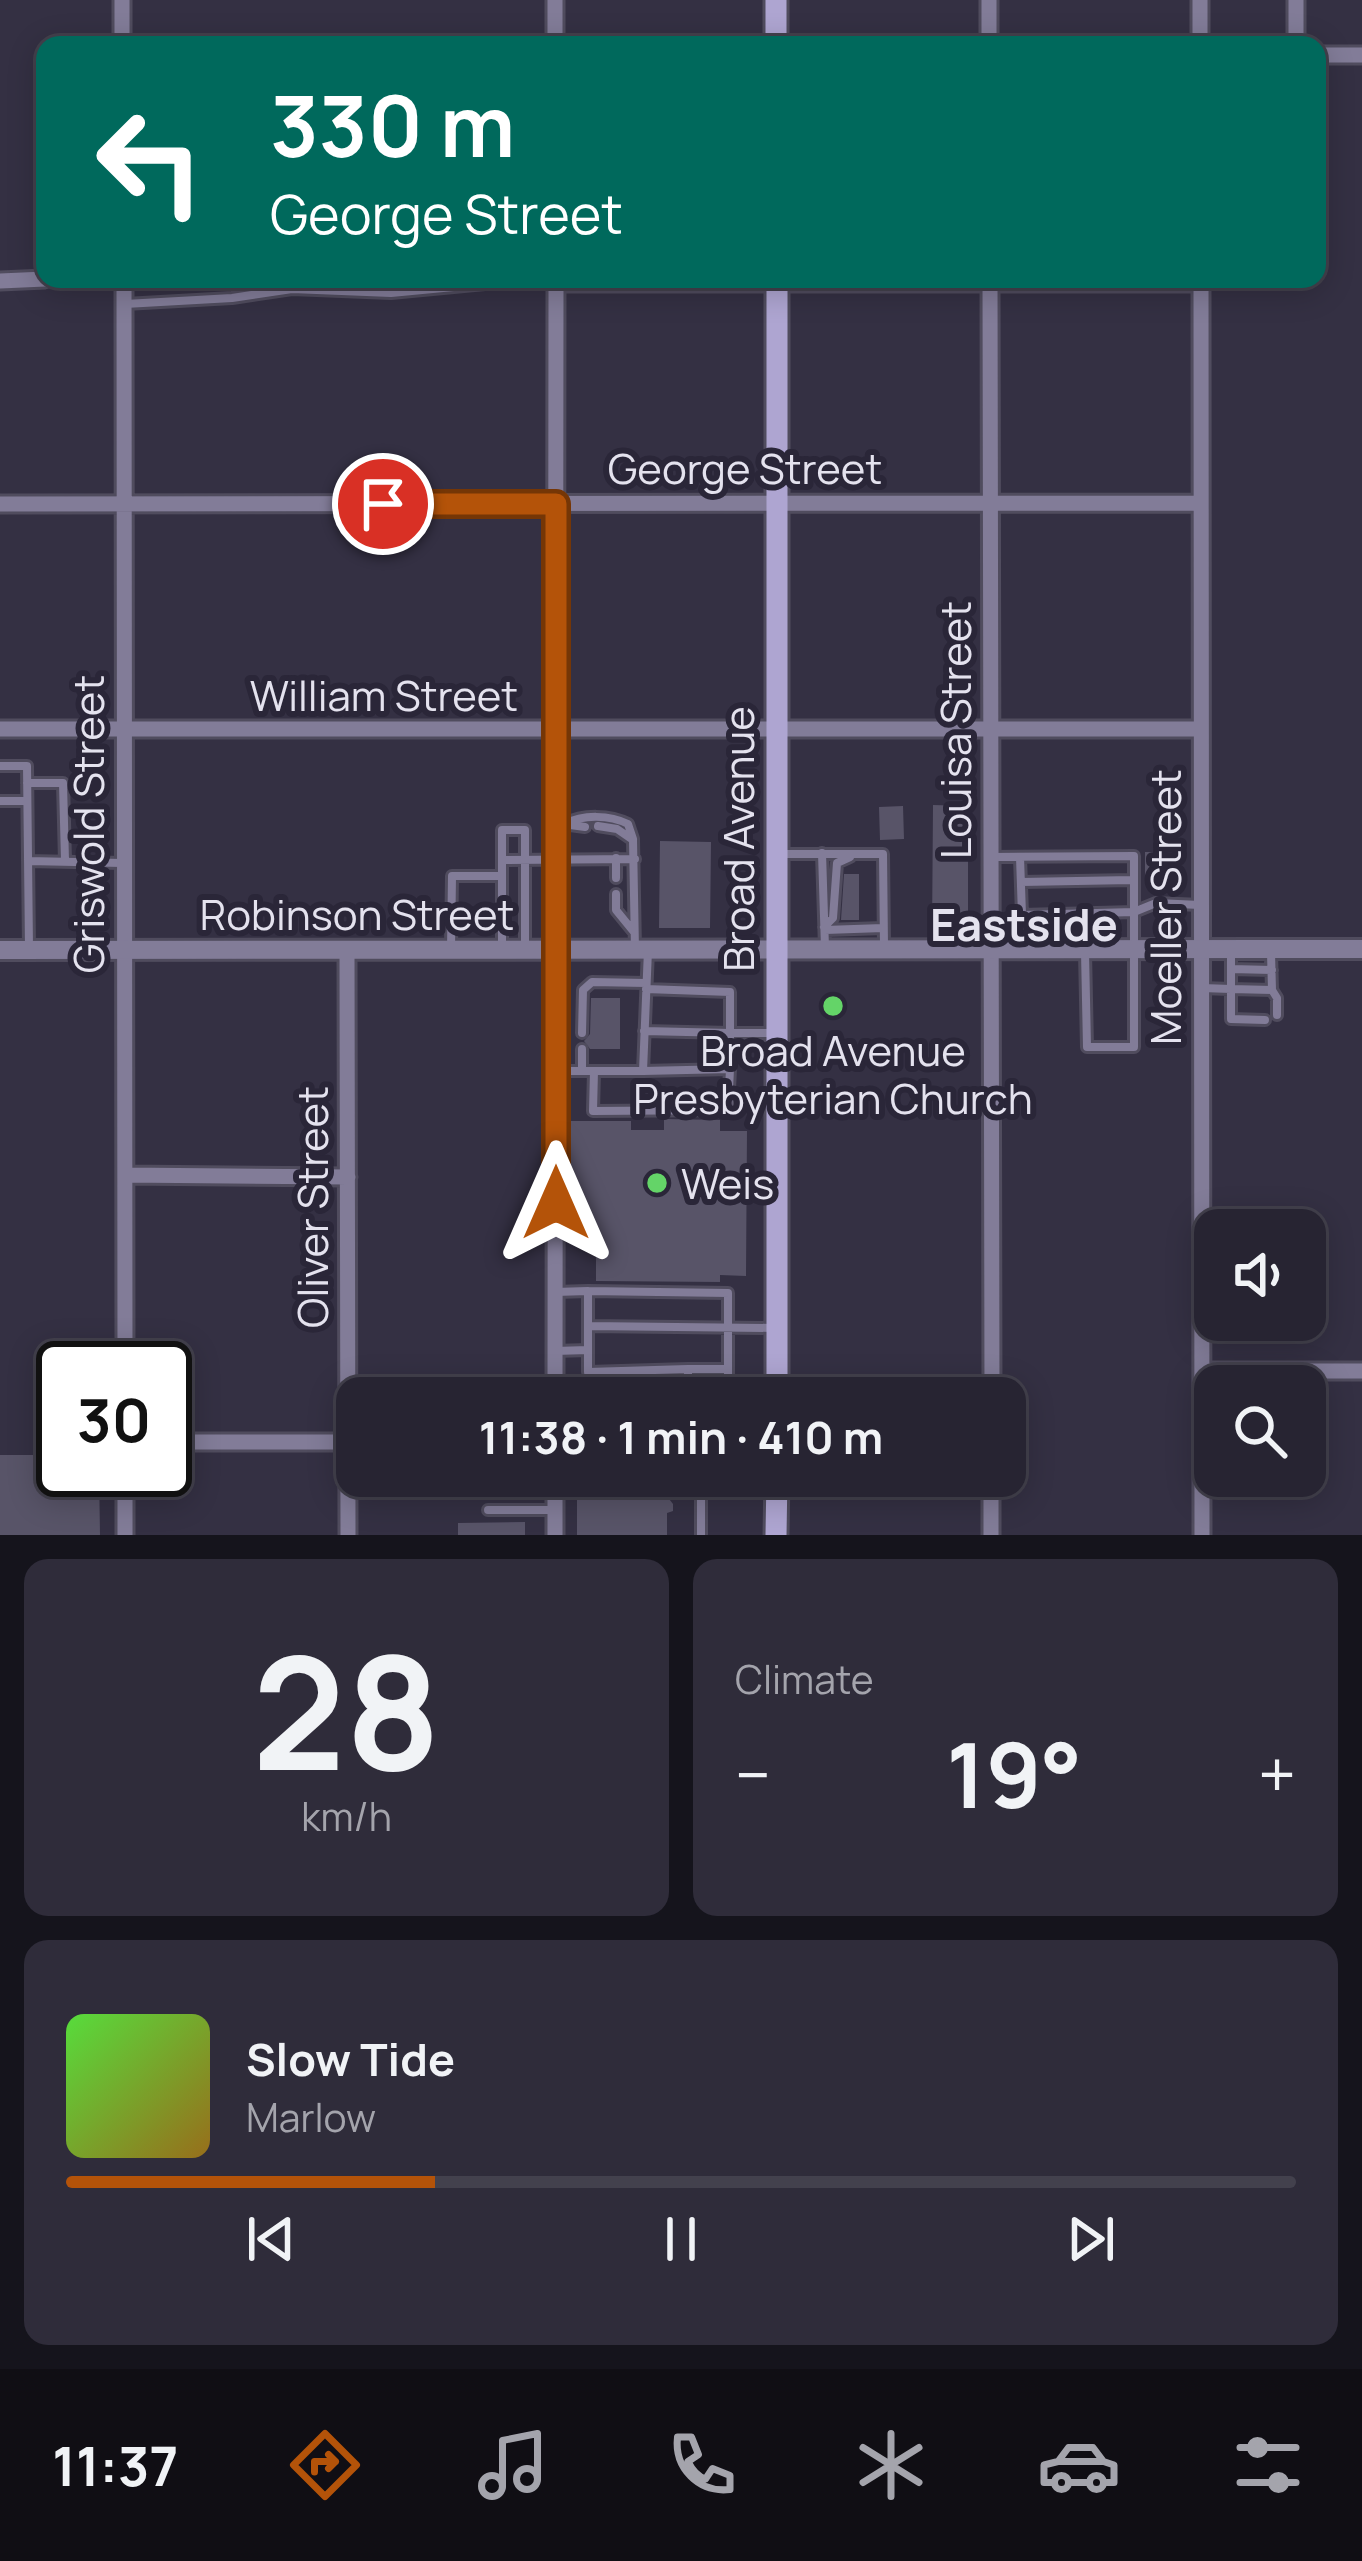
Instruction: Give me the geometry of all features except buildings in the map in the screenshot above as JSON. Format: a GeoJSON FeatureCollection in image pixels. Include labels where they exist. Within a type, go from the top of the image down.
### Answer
{"type":"FeatureCollection","features":[{"type":"Feature","properties":{"kind":"main road"},"geometry":{"type":"LineString","coordinates":[[776,0],[776,36]]}},
{"type":"Feature","properties":{"kind":"main road","name":"Broad Avenue"},"geometry":{"type":"LineString","coordinates":[[777,288],[777,1377]]}},
{"type":"Feature","properties":{"kind":"main road"},"geometry":{"type":"LineString","coordinates":[[776,1497],[776,1535]]}},
{"type":"Feature","properties":{"kind":"street"},"geometry":{"type":"LineString","coordinates":[[122,0],[122,36]]}},
{"type":"Feature","properties":{"kind":"street"},"geometry":{"type":"LineString","coordinates":[[555,0],[555,36]]}},
{"type":"Feature","properties":{"kind":"street"},"geometry":{"type":"LineString","coordinates":[[989,0],[989,36]]}},
{"type":"Feature","properties":{"kind":"street"},"geometry":{"type":"LineString","coordinates":[[1200,0],[1200,36]]}},
{"type":"Feature","properties":{"kind":"street"},"geometry":{"type":"LineString","coordinates":[[1296,0],[1296,36]]}},
{"type":"Feature","properties":{"kind":"street"},"geometry":{"type":"LineString","coordinates":[[1326,56],[1362,56]]}},
{"type":"Feature","properties":{"kind":"street"},"geometry":{"type":"LineString","coordinates":[[0,281],[36,279]]}},
{"type":"Feature","properties":{"kind":"street","name":"Griswold Street"},"geometry":{"type":"LineString","coordinates":[[124,288],[125,1341]]}},
{"type":"Feature","properties":{"kind":"street"},"geometry":{"type":"LineString","coordinates":[[555,1377],[556,858],[560,824],[556,288]]}},
{"type":"Feature","properties":{"kind":"street","name":"Louisa Street"},"geometry":{"type":"LineString","coordinates":[[990,288],[992,1377]]}},
{"type":"Feature","properties":{"kind":"street","name":"Moeller Street"},"geometry":{"type":"LineString","coordinates":[[1201,288],[1202,1365]]}},
{"type":"Feature","properties":{"kind":"street","name":"George Street"},"geometry":{"type":"LineString","coordinates":[[0,504],[1201,503]]}},
{"type":"Feature","properties":{"kind":"street","name":"William Street"},"geometry":{"type":"LineString","coordinates":[[0,729],[1201,729]]}},
{"type":"Feature","properties":{"kind":"street","name":"Robinson Street"},"geometry":{"type":"LineString","coordinates":[[0,950],[556,950],[639,944],[778,950],[825,935],[884,950],[1202,950],[1231,959],[1271,950],[1362,949]]}},
{"type":"Feature","properties":{"kind":"street","name":"Oliver Street"},"geometry":{"type":"LineString","coordinates":[[347,950],[348,1377]]}},
{"type":"Feature","properties":{"kind":"street"},"geometry":{"type":"LineString","coordinates":[[124,1175],[348,1177]]}},
{"type":"Feature","properties":{"kind":"street"},"geometry":{"type":"LineString","coordinates":[[1326,1371],[1362,1371]]}},
{"type":"Feature","properties":{"kind":"street"},"geometry":{"type":"LineString","coordinates":[[192,1442],[336,1442]]}},
{"type":"Feature","properties":{"kind":"street"},"geometry":{"type":"LineString","coordinates":[[125,1497],[125,1535]]}},
{"type":"Feature","properties":{"kind":"street","name":"Oliver Street"},"geometry":{"type":"LineString","coordinates":[[348,1497],[348,1535]]}},
{"type":"Feature","properties":{"kind":"street"},"geometry":{"type":"LineString","coordinates":[[555,1497],[555,1535]]}},
{"type":"Feature","properties":{"kind":"street"},"geometry":{"type":"LineString","coordinates":[[991,1535],[992,1497]]}},
{"type":"Feature","properties":{"kind":"street","name":"Moeller Street"},"geometry":{"type":"LineString","coordinates":[[1202,1497],[1202,1535]]}},
{"type":"Feature","properties":{"kind":"lane"},"geometry":{"type":"LineString","coordinates":[[124,304],[292,290],[391,293],[443,288]]}},
{"type":"Feature","properties":{"kind":"lane"},"geometry":{"type":"LineString","coordinates":[[0,766],[27,766],[29,950]]}},
{"type":"Feature","properties":{"kind":"lane"},"geometry":{"type":"LineString","coordinates":[[27,783],[63,783],[65,862]]}},
{"type":"Feature","properties":{"kind":"lane"},"geometry":{"type":"LineString","coordinates":[[0,801],[27,801]]}},
{"type":"Feature","properties":{"kind":"lane"},"geometry":{"type":"LineString","coordinates":[[560,824],[576,818],[616,818],[628,824],[646,986],[644,1071]]}},
{"type":"Feature","properties":{"kind":"lane"},"geometry":{"type":"LineString","coordinates":[[560,824],[584,826]]}},
{"type":"Feature","properties":{"kind":"lane"},"geometry":{"type":"LineString","coordinates":[[598,826],[633,840]]}},
{"type":"Feature","properties":{"kind":"lane"},"geometry":{"type":"LineString","coordinates":[[502,950],[502,830],[525,830],[525,950]]}},
{"type":"Feature","properties":{"kind":"lane"},"geometry":{"type":"LineString","coordinates":[[778,854],[883,854],[884,950]]}},
{"type":"Feature","properties":{"kind":"lane"},"geometry":{"type":"LineString","coordinates":[[822,854],[825,935]]}},
{"type":"Feature","properties":{"kind":"lane"},"geometry":{"type":"LineString","coordinates":[[825,935],[833,918],[837,863],[869,854]]}},
{"type":"Feature","properties":{"kind":"lane"},"geometry":{"type":"LineString","coordinates":[[991,857],[1134,856],[1134,1047],[1087,1047],[1085,950]]}},
{"type":"Feature","properties":{"kind":"lane"},"geometry":{"type":"LineString","coordinates":[[1020,857],[1022,915],[1202,905]]}},
{"type":"Feature","properties":{"kind":"lane"},"geometry":{"type":"LineString","coordinates":[[616,858],[616,878]]}},
{"type":"Feature","properties":{"kind":"lane"},"geometry":{"type":"LineString","coordinates":[[502,860],[634,859]]}},
{"type":"Feature","properties":{"kind":"lane"},"geometry":{"type":"LineString","coordinates":[[28,861],[124,863]]}},
{"type":"Feature","properties":{"kind":"lane"},"geometry":{"type":"LineString","coordinates":[[451,950],[452,876],[502,876]]}},
{"type":"Feature","properties":{"kind":"lane"},"geometry":{"type":"LineString","coordinates":[[1021,882],[1132,880]]}},
{"type":"Feature","properties":{"kind":"lane"},"geometry":{"type":"LineString","coordinates":[[616,894],[616,910],[639,944]]}},
{"type":"Feature","properties":{"kind":"lane"},"geometry":{"type":"LineString","coordinates":[[991,903],[1019,904]]}},
{"type":"Feature","properties":{"kind":"lane"},"geometry":{"type":"LineString","coordinates":[[825,935],[883,928]]}},
{"type":"Feature","properties":{"kind":"lane"},"geometry":{"type":"LineString","coordinates":[[1271,950],[1277,1015]]}},
{"type":"Feature","properties":{"kind":"lane"},"geometry":{"type":"LineString","coordinates":[[1265,1020],[1231,1018],[1231,959],[1272,970]]}},
{"type":"Feature","properties":{"kind":"lane"},"geometry":{"type":"LineString","coordinates":[[582,1033],[583,990],[592,982],[730,992],[728,1110],[593,1111],[594,1071]]}},
{"type":"Feature","properties":{"kind":"lane"},"geometry":{"type":"LineString","coordinates":[[1202,988],[1272,990]]}},
{"type":"Feature","properties":{"kind":"lane"},"geometry":{"type":"LineString","coordinates":[[644,1031],[778,1033]]}},
{"type":"Feature","properties":{"kind":"lane"},"geometry":{"type":"LineString","coordinates":[[582,1049],[582,1071]]}},
{"type":"Feature","properties":{"kind":"lane"},"geometry":{"type":"LineString","coordinates":[[556,1071],[730,1069]]}},
{"type":"Feature","properties":{"kind":"lane"},"geometry":{"type":"LineString","coordinates":[[587,1291],[588,1372],[728,1369]]}},
{"type":"Feature","properties":{"kind":"lane"},"geometry":{"type":"LineString","coordinates":[[556,1292],[728,1293],[728,1377]]}},
{"type":"Feature","properties":{"kind":"lane"},"geometry":{"type":"LineString","coordinates":[[588,1326],[777,1328]]}},
{"type":"Feature","properties":{"kind":"lane"},"geometry":{"type":"LineString","coordinates":[[556,1351],[588,1350]]}},
{"type":"Feature","properties":{"kind":"lane"},"geometry":{"type":"LineString","coordinates":[[688,1370],[688,1377]]}},
{"type":"Feature","properties":{"kind":"lane"},"geometry":{"type":"LineString","coordinates":[[701,1497],[701,1535]]}},
{"type":"Feature","properties":{"kind":"lane"},"geometry":{"type":"LineString","coordinates":[[488,1510],[555,1510]]}},
{"type":"Feature","properties":{"kind":"place","name":"Broad Avenue Presbyterian Church"},"geometry":{"type":"Point","coordinates":[833,1006]}},
{"type":"Feature","properties":{"kind":"place","name":"Weis"},"geometry":{"type":"Point","coordinates":[657,1183]}},
{"type":"Feature","properties":{"kind":"district","name":"Eastside"},"geometry":{"type":"Point","coordinates":[1024,924]}},
{"type":"Feature","properties":{"kind":"route"},"geometry":{"type":"LineString","coordinates":[[383,504],[556,504],[556,1203]]}}]}
